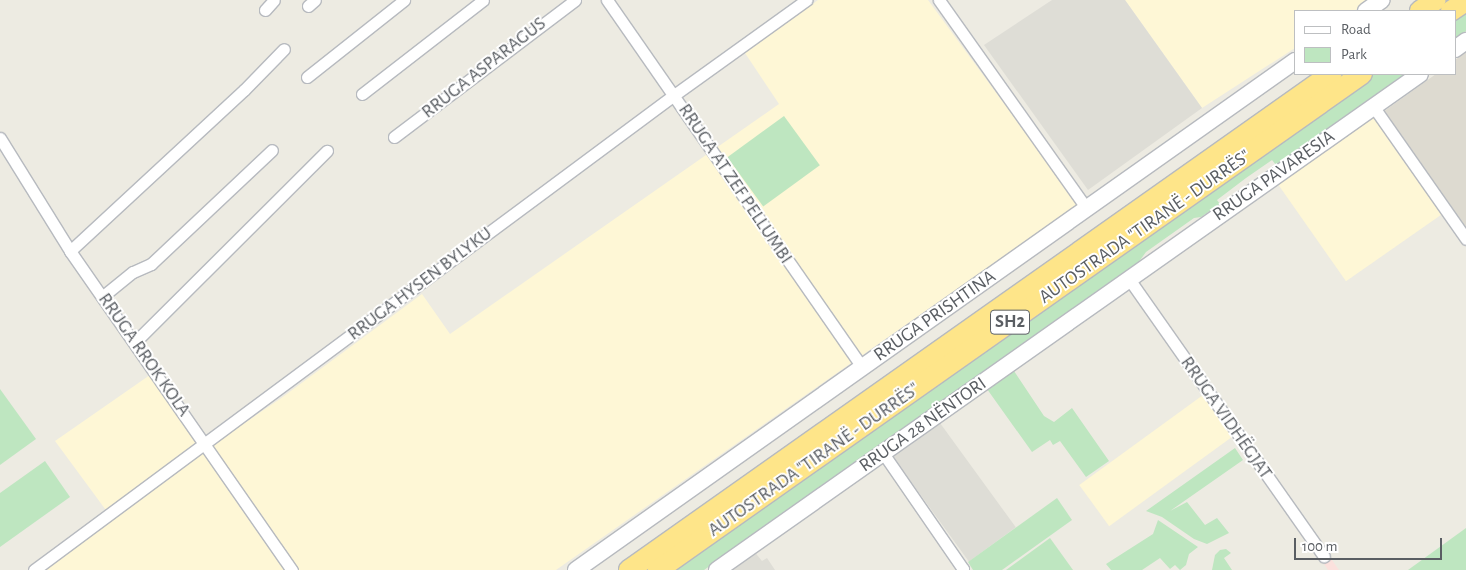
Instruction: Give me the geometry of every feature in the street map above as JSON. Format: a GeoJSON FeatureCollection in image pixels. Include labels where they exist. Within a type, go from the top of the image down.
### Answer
{"type":"FeatureCollection","features":[{"type":"Feature","properties":{"kind":"highway"},"geometry":{"type":"LineString","coordinates":[[1421,10],[1436,0]]}},
{"type":"Feature","properties":{"kind":"highway"},"geometry":{"type":"LineString","coordinates":[[1453,10],[1466,1]]}},
{"type":"Feature","properties":{"kind":"highway","name":"AUTOSTRADA \"TIRANË - DURRËS\""},"geometry":{"type":"LineString","coordinates":[[629,570],[1330,75]]}},
{"type":"Feature","properties":{"kind":"highway","name":"AUTOSTRADA \"TIRANË - DURRËS\""},"geometry":{"type":"LineString","coordinates":[[658,570],[1361,75]]}},
{"type":"Feature","properties":{"kind":"main road"},"geometry":{"type":"LineString","coordinates":[[1367,10],[1382,0]]}},
{"type":"Feature","properties":{"kind":"main road","name":"RRUGA PRISHTINA"},"geometry":{"type":"LineString","coordinates":[[576,570],[1294,62]]}},
{"type":"Feature","properties":{"kind":"main road","name":"RRUGA PAVARESIA"},"geometry":{"type":"LineString","coordinates":[[1129,279],[1419,75]]}},
{"type":"Feature","properties":{"kind":"main road","name":"RRUGA 28 NËNTORI"},"geometry":{"type":"LineString","coordinates":[[717,570],[1129,279]]}},
{"type":"Feature","properties":{"kind":"street"},"geometry":{"type":"LineString","coordinates":[[265,10],[274,0]]}},
{"type":"Feature","properties":{"kind":"street"},"geometry":{"type":"LineString","coordinates":[[306,78],[404,0]]}},
{"type":"Feature","properties":{"kind":"street"},"geometry":{"type":"LineString","coordinates":[[362,94],[483,0]]}},
{"type":"Feature","properties":{"kind":"street","name":"RRUGA ASPARAGUS"},"geometry":{"type":"LineString","coordinates":[[394,137],[575,0]]}},
{"type":"Feature","properties":{"kind":"street","name":"RRUGA AT ZEF PELLUMBI"},"geometry":{"type":"LineString","coordinates":[[607,0],[862,367]]}},
{"type":"Feature","properties":{"kind":"street","name":"RRUGA HYSEN BYLYKU"},"geometry":{"type":"LineString","coordinates":[[34,570],[674,95],[806,0]]}},
{"type":"Feature","properties":{"kind":"street"},"geometry":{"type":"LineString","coordinates":[[939,0],[1087,209]]}},
{"type":"Feature","properties":{"kind":"street"},"geometry":{"type":"LineString","coordinates":[[70,250],[244,90],[284,49]]}},
{"type":"Feature","properties":{"kind":"street"},"geometry":{"type":"LineString","coordinates":[[1374,106],[1466,239]]}},
{"type":"Feature","properties":{"kind":"street","name":"RRUGA RROK KOLA"},"geometry":{"type":"LineString","coordinates":[[0,138],[70,250],[206,443],[292,570]]}},
{"type":"Feature","properties":{"kind":"street"},"geometry":{"type":"LineString","coordinates":[[102,296],[133,272],[151,264],[272,150]]}},
{"type":"Feature","properties":{"kind":"street"},"geometry":{"type":"LineString","coordinates":[[135,342],[327,151]]}},
{"type":"Feature","properties":{"kind":"street","name":"RRUGA VIDHËGJAT"},"geometry":{"type":"LineString","coordinates":[[1129,279],[1324,556]]}},
{"type":"Feature","properties":{"kind":"street"},"geometry":{"type":"LineString","coordinates":[[883,453],[962,570]]}},
{"type":"Feature","properties":{"kind":"shaded area"},"geometry":{"type":"Polygon","coordinates":[[[818,0],[928,0],[1078,204],[556,570],[41,570],[111,517],[55,441],[160,368],[212,445],[280,399],[422,294],[450,334],[779,104],[745,53],[818,0]]]}},
{"type":"Feature","properties":{"kind":"shaded area"},"geometry":{"type":"Polygon","coordinates":[[[1052,0],[1125,0],[1202,108],[1088,190],[984,45],[1052,0]]]}},
{"type":"Feature","properties":{"kind":"shaded area"},"geometry":{"type":"Polygon","coordinates":[[[1125,0],[1369,0],[1355,10],[1294,10],[1294,49],[1202,108],[1125,0]]]}},
{"type":"Feature","properties":{"kind":"shaded area"},"geometry":{"type":"Polygon","coordinates":[[[1466,52],[1466,230],[1383,112],[1435,75],[1456,75],[1456,59],[1466,52]]]}},
{"type":"Feature","properties":{"kind":"shaded area"},"geometry":{"type":"Polygon","coordinates":[[[1375,117],[1443,214],[1346,281],[1278,185],[1375,117]]]}},
{"type":"Feature","properties":{"kind":"shaded area"},"geometry":{"type":"Polygon","coordinates":[[[1203,395],[1233,436],[1109,526],[1079,485],[1203,395]]]}},
{"type":"Feature","properties":{"kind":"shaded area"},"geometry":{"type":"Polygon","coordinates":[[[940,423],[1016,527],[969,561],[893,457],[940,423]]]}},
{"type":"Feature","properties":{"kind":"shaded area"},"geometry":{"type":"Polygon","coordinates":[[[753,550],[762,561],[767,558],[775,570],[725,570],[753,550]]]}},
{"type":"Feature","properties":{"kind":"shaded area"},"geometry":{"type":"Polygon","coordinates":[[[1327,553],[1339,570],[1328,570],[1321,559],[1327,553]]]}},
{"type":"Feature","properties":{"kind":"green space"},"geometry":{"type":"Polygon","coordinates":[[[1466,13],[1466,31],[1456,38],[1456,18],[1466,13]]]}},
{"type":"Feature","properties":{"kind":"green space"},"geometry":{"type":"Polygon","coordinates":[[[1368,75],[1405,75],[1276,165],[1272,160],[1246,178],[1217,200],[1220,204],[1201,217],[1194,218],[1146,252],[1138,263],[704,570],[668,570],[1368,75]]]}},
{"type":"Feature","properties":{"kind":"green space"},"geometry":{"type":"Polygon","coordinates":[[[784,116],[820,165],[763,206],[727,157],[784,116]]]}},
{"type":"Feature","properties":{"kind":"green space"},"geometry":{"type":"Polygon","coordinates":[[[1014,371],[1044,416],[1054,422],[1072,408],[1109,461],[1086,477],[1060,441],[1053,445],[1050,440],[1032,452],[987,389],[1014,371]]]}},
{"type":"Feature","properties":{"kind":"green space"},"geometry":{"type":"Polygon","coordinates":[[[0,389],[36,439],[0,465],[0,389]]]}},
{"type":"Feature","properties":{"kind":"green space"},"geometry":{"type":"Polygon","coordinates":[[[1235,448],[1243,460],[1170,511],[1187,502],[1205,525],[1217,518],[1229,533],[1207,544],[1194,539],[1162,517],[1146,511],[1235,448]]]}},
{"type":"Feature","properties":{"kind":"green space"},"geometry":{"type":"Polygon","coordinates":[[[45,461],[70,497],[0,547],[0,493],[45,461]]]}},
{"type":"Feature","properties":{"kind":"green space"},"geometry":{"type":"Polygon","coordinates":[[[1057,498],[1072,520],[1002,570],[973,570],[968,562],[1057,498]]]}},
{"type":"Feature","properties":{"kind":"green space"},"geometry":{"type":"Polygon","coordinates":[[[1158,520],[1198,547],[1189,554],[1186,565],[1180,570],[1175,565],[1170,569],[1160,558],[1142,570],[1111,570],[1106,564],[1153,534],[1158,520]]]}},
{"type":"Feature","properties":{"kind":"green space"},"geometry":{"type":"Polygon","coordinates":[[[1466,528],[1466,570],[1408,570],[1466,528]]]}},
{"type":"Feature","properties":{"kind":"green space"},"geometry":{"type":"Polygon","coordinates":[[[1050,538],[1073,570],[1006,570],[1050,538]]]}},
{"type":"Feature","properties":{"kind":"green space"},"geometry":{"type":"Polygon","coordinates":[[[1226,549],[1231,553],[1224,558],[1232,570],[1212,570],[1215,555],[1220,550],[1226,549]]]}}]}
